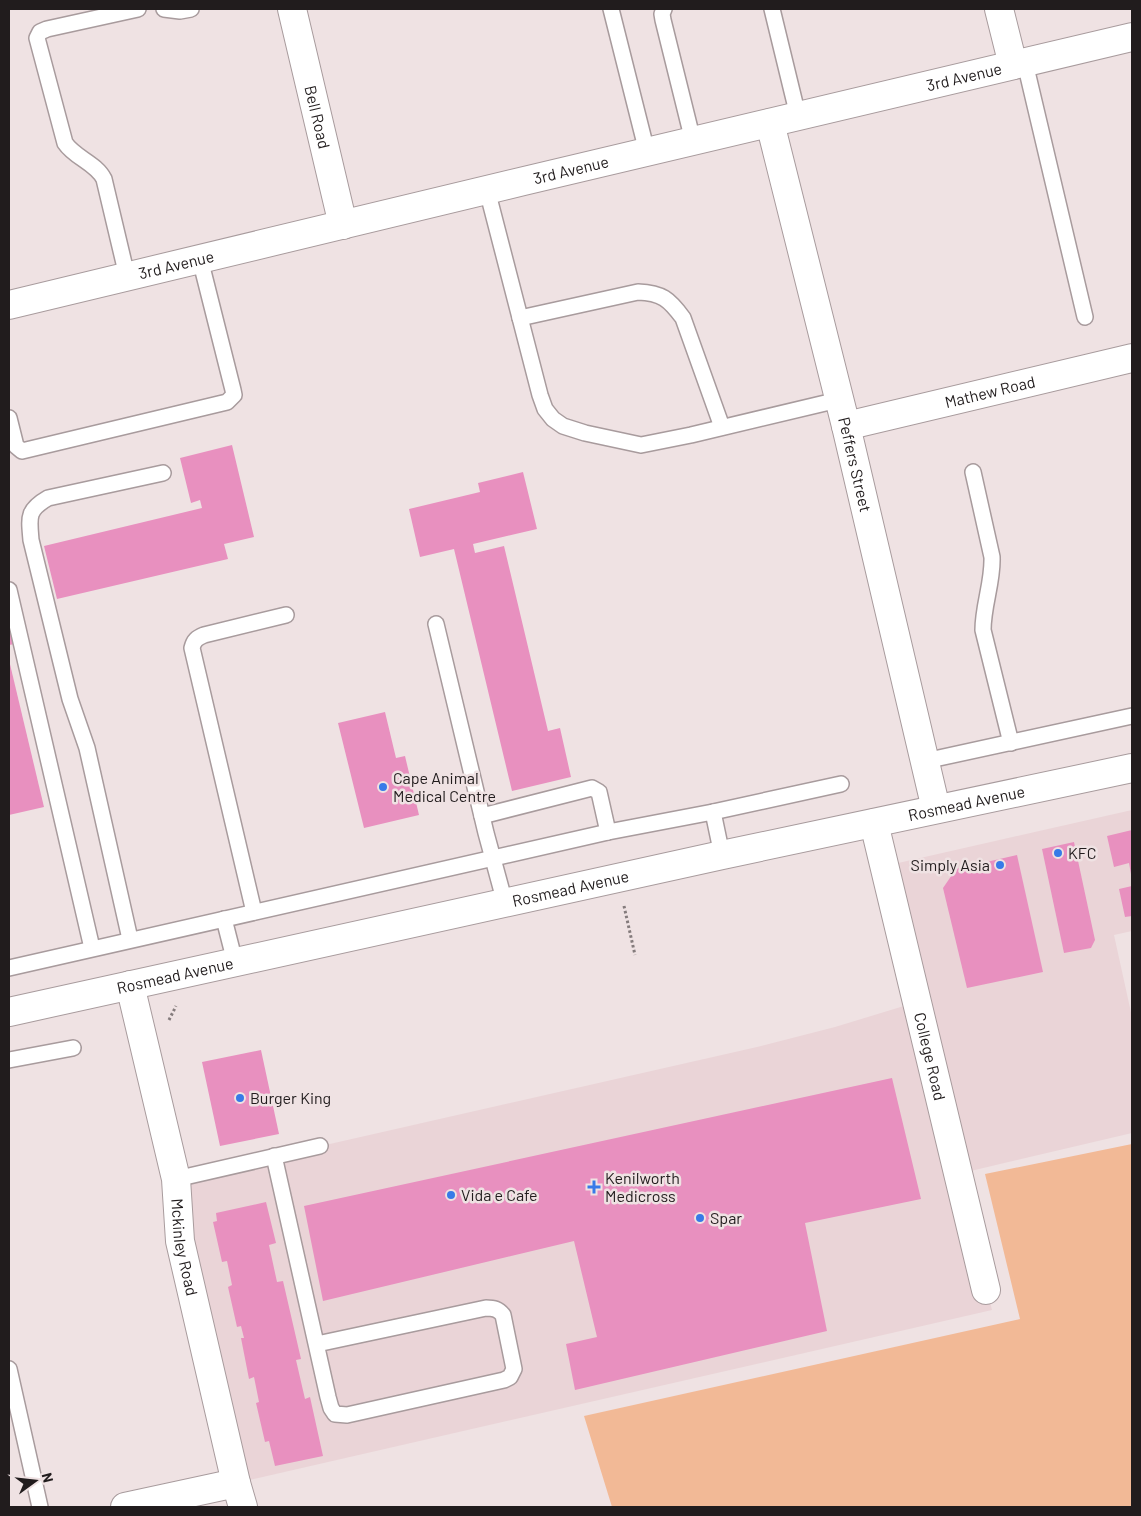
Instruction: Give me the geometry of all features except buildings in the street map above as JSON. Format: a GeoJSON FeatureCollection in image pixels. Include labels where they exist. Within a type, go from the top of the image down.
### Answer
{"type":"FeatureCollection","features":[{"type":"Feature","properties":{"kind":"street","name":"Bell Road"},"geometry":{"type":"LineString","coordinates":[[292,9],[344,225]]}},
{"type":"Feature","properties":{"kind":"street"},"geometry":{"type":"LineString","coordinates":[[999,9],[1019,64]]}},
{"type":"Feature","properties":{"kind":"street","name":"3rd Avenue"},"geometry":{"type":"LineString","coordinates":[[9,305],[1132,37]]}},
{"type":"Feature","properties":{"kind":"street","name":"Peffers Street"},"geometry":{"type":"LineString","coordinates":[[770,123],[846,426],[936,809]]}},
{"type":"Feature","properties":{"kind":"street","name":"Mathew Road"},"geometry":{"type":"LineString","coordinates":[[846,426],[1132,358]]}},
{"type":"Feature","properties":{"kind":"street","name":"Rosmead Avenue"},"geometry":{"type":"LineString","coordinates":[[9,1012],[722,855],[1132,768]]}},
{"type":"Feature","properties":{"kind":"street","name":"College Road"},"geometry":{"type":"LineString","coordinates":[[874,823],[986,1290]]}},
{"type":"Feature","properties":{"kind":"street","name":"Mckinley Road"},"geometry":{"type":"LineString","coordinates":[[130,985],[176,1178],[180,1241],[240,1495]]}},
{"type":"Feature","properties":{"kind":"street"},"geometry":{"type":"LineString","coordinates":[[124,1507],[240,1495]]}},
{"type":"Feature","properties":{"kind":"lane"},"geometry":{"type":"LineString","coordinates":[[127,276],[104,179],[102,174],[96,169],[69,150],[65,143],[37,38],[40,32],[47,29],[138,9]]}},
{"type":"Feature","properties":{"kind":"lane"},"geometry":{"type":"LineString","coordinates":[[164,9],[180,11],[191,9]]}},
{"type":"Feature","properties":{"kind":"lane"},"geometry":{"type":"LineString","coordinates":[[611,9],[647,152]]}},
{"type":"Feature","properties":{"kind":"lane"},"geometry":{"type":"LineString","coordinates":[[664,9],[662,14],[663,20],[693,141]]}},
{"type":"Feature","properties":{"kind":"lane"},"geometry":{"type":"LineString","coordinates":[[772,9],[798,116]]}},
{"type":"Feature","properties":{"kind":"lane"},"geometry":{"type":"LineString","coordinates":[[1019,64],[1085,317]]}},
{"type":"Feature","properties":{"kind":"lane"},"geometry":{"type":"LineString","coordinates":[[487,190],[540,395],[545,408],[553,419],[563,426],[585,433],[641,445],[838,400]]}},
{"type":"Feature","properties":{"kind":"lane"},"geometry":{"type":"LineString","coordinates":[[9,418],[16,446],[22,451],[227,402],[231,399],[234,395],[233,390],[200,259]]}},
{"type":"Feature","properties":{"kind":"lane"},"geometry":{"type":"LineString","coordinates":[[520,318],[638,292],[664,296],[673,304],[683,318],[722,427]]}},
{"type":"Feature","properties":{"kind":"lane"},"geometry":{"type":"LineString","coordinates":[[973,472],[992,557],[992,570],[983,616],[983,630],[1010,743]]}},
{"type":"Feature","properties":{"kind":"lane"},"geometry":{"type":"LineString","coordinates":[[130,939],[86,748],[70,699],[31,540],[29,520],[31,511],[37,504],[48,498],[163,473]]}},
{"type":"Feature","properties":{"kind":"lane"},"geometry":{"type":"LineString","coordinates":[[9,590],[92,948]]}},
{"type":"Feature","properties":{"kind":"lane"},"geometry":{"type":"LineString","coordinates":[[254,912],[192,648],[198,637],[286,615]]}},
{"type":"Feature","properties":{"kind":"lane"},"geometry":{"type":"LineString","coordinates":[[436,624],[505,903]]}},
{"type":"Feature","properties":{"kind":"lane"},"geometry":{"type":"LineString","coordinates":[[925,762],[1132,716]]}},
{"type":"Feature","properties":{"kind":"lane"},"geometry":{"type":"LineString","coordinates":[[9,968],[608,832],[713,812],[841,784]]}},
{"type":"Feature","properties":{"kind":"lane"},"geometry":{"type":"LineString","coordinates":[[482,816],[592,788],[599,792],[608,832]]}},
{"type":"Feature","properties":{"kind":"lane"},"geometry":{"type":"LineString","coordinates":[[713,812],[722,855]]}},
{"type":"Feature","properties":{"kind":"lane"},"geometry":{"type":"LineString","coordinates":[[224,919],[235,962]]}},
{"type":"Feature","properties":{"kind":"lane"},"geometry":{"type":"LineString","coordinates":[[9,1060],[73,1048]]}},
{"type":"Feature","properties":{"kind":"lane"},"geometry":{"type":"LineString","coordinates":[[176,1178],[320,1146]]}},
{"type":"Feature","properties":{"kind":"lane"},"geometry":{"type":"LineString","coordinates":[[274,1156],[316,1344],[331,1408],[335,1414],[347,1415],[504,1380],[510,1377],[514,1369],[503,1315],[494,1308],[486,1308],[316,1344]]}},
{"type":"Feature","properties":{"kind":"lane"},"geometry":{"type":"LineString","coordinates":[[9,1368],[40,1507]]}},
{"type":"Feature","properties":{"kind":"path"},"geometry":{"type":"LineString","coordinates":[[624,904],[635,955]]}},
{"type":"Feature","properties":{"kind":"path"},"geometry":{"type":"LineString","coordinates":[[168,1026],[176,1004]]}},
{"type":"Feature","properties":{"kind":"shaded area"},"geometry":{"type":"Polygon","coordinates":[[[1132,810],[1132,931],[1114,935],[1132,1017],[1132,1133],[958,1174],[992,1310],[236,1483],[176,1179],[757,1047],[835,1027],[917,1002],[885,866],[1132,810]]]}},
{"type":"Feature","properties":{"kind":"shaded area"},"geometry":{"type":"Polygon","coordinates":[[[1132,1144],[1132,1507],[612,1507],[584,1416],[1020,1319],[985,1174],[1132,1144]]]}},
{"type":"Feature","properties":{"kind":"place","name":"Cape Animal Medical Centre"},"geometry":{"type":"Point","coordinates":[383,787]}},
{"type":"Feature","properties":{"kind":"place","name":"KFC"},"geometry":{"type":"Point","coordinates":[1058,853]}},
{"type":"Feature","properties":{"kind":"place","name":"Simply Asia"},"geometry":{"type":"Point","coordinates":[1000,865]}},
{"type":"Feature","properties":{"kind":"place","name":"Burger King"},"geometry":{"type":"Point","coordinates":[240,1098]}},
{"type":"Feature","properties":{"kind":"place","name":"Kenilworth Medicross"},"geometry":{"type":"Point","coordinates":[594,1187]}},
{"type":"Feature","properties":{"kind":"place","name":"Vida e Cafe"},"geometry":{"type":"Point","coordinates":[451,1195]}},
{"type":"Feature","properties":{"kind":"place","name":"Spar"},"geometry":{"type":"Point","coordinates":[700,1218]}}]}
